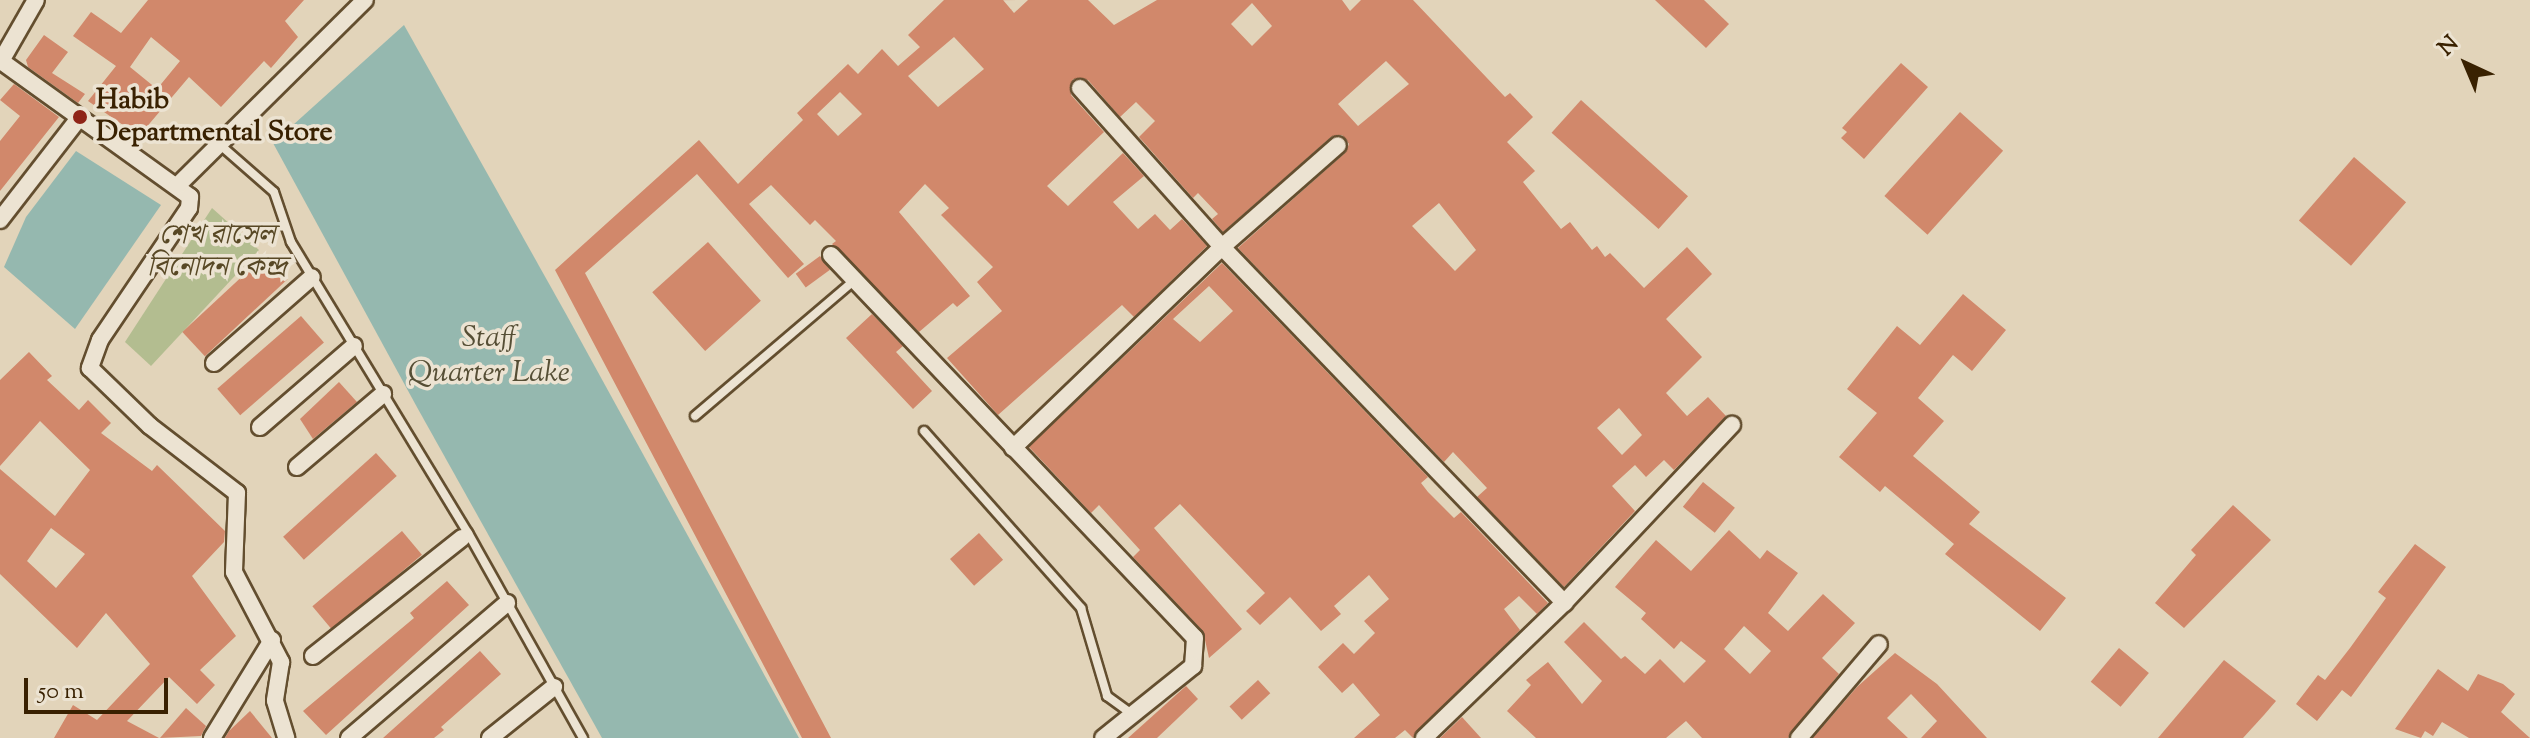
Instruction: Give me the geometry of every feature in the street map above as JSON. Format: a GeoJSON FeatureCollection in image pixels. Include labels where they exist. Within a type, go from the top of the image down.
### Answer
{"type":"FeatureCollection","features":[{"type":"Feature","properties":{"kind":"street"},"geometry":{"type":"LineString","coordinates":[[36,0],[1,61],[190,197],[189,208],[100,340],[90,368],[150,426],[237,493],[234,572],[281,662],[275,701],[286,738]]}},
{"type":"Feature","properties":{"kind":"street"},"geometry":{"type":"LineString","coordinates":[[177,186],[365,0]]}},
{"type":"Feature","properties":{"kind":"street"},"geometry":{"type":"LineString","coordinates":[[1080,88],[1222,247],[1564,603]]}},
{"type":"Feature","properties":{"kind":"street"},"geometry":{"type":"LineString","coordinates":[[0,220],[80,117]]}},
{"type":"Feature","properties":{"kind":"street"},"geometry":{"type":"LineString","coordinates":[[1013,448],[1222,247],[1338,145]]}},
{"type":"Feature","properties":{"kind":"street"},"geometry":{"type":"LineString","coordinates":[[831,255],[1195,638],[1193,666],[1103,738]]}},
{"type":"Feature","properties":{"kind":"street"},"geometry":{"type":"LineString","coordinates":[[214,363],[312,277]]}},
{"type":"Feature","properties":{"kind":"street"},"geometry":{"type":"LineString","coordinates":[[260,427],[354,346]]}},
{"type":"Feature","properties":{"kind":"street"},"geometry":{"type":"LineString","coordinates":[[297,467],[383,394]]}},
{"type":"Feature","properties":{"kind":"street"},"geometry":{"type":"LineString","coordinates":[[1424,738],[1564,603],[1732,425]]}},
{"type":"Feature","properties":{"kind":"street"},"geometry":{"type":"LineString","coordinates":[[313,656],[462,538]]}},
{"type":"Feature","properties":{"kind":"street"},"geometry":{"type":"LineString","coordinates":[[349,738],[507,603]]}},
{"type":"Feature","properties":{"kind":"street"},"geometry":{"type":"LineString","coordinates":[[212,738],[272,640]]}},
{"type":"Feature","properties":{"kind":"street"},"geometry":{"type":"LineString","coordinates":[[1799,738],[1879,644]]}},
{"type":"Feature","properties":{"kind":"street"},"geometry":{"type":"LineString","coordinates":[[490,738],[554,687]]}},
{"type":"Feature","properties":{"kind":"lane"},"geometry":{"type":"LineString","coordinates":[[218,143],[274,192],[291,242],[507,603],[583,738]]}},
{"type":"Feature","properties":{"kind":"lane"},"geometry":{"type":"LineString","coordinates":[[695,416],[855,280]]}},
{"type":"Feature","properties":{"kind":"lane"},"geometry":{"type":"LineString","coordinates":[[924,431],[1081,608],[1107,696],[1133,716]]}},
{"type":"Feature","properties":{"kind":"green space","name":"শেখ রাসেল বিনোদন কেন্দ্র"},"geometry":{"type":"Polygon","coordinates":[[[212,208],[259,250],[151,366],[125,342],[212,208]]]}},
{"type":"Feature","properties":{"kind":"water","name":"Staff Quarter Lake"},"geometry":{"type":"Polygon","coordinates":[[[404,25],[799,738],[602,738],[418,409],[273,143],[404,25]]]}},
{"type":"Feature","properties":{"kind":"water"},"geometry":{"type":"Polygon","coordinates":[[[76,151],[161,205],[75,329],[4,267],[26,217],[76,151]]]}},
{"type":"Feature","properties":{"kind":"building"},"geometry":{"type":"Polygon","coordinates":[[[148,0],[304,0],[285,21],[298,37],[271,68],[264,61],[221,107],[189,77],[139,136],[88,101],[116,66],[73,36],[91,12],[121,33],[148,0]],[[151,37],[130,67],[157,89],[180,61],[151,37]]]}},
{"type":"Feature","properties":{"kind":"building"},"geometry":{"type":"Polygon","coordinates":[[[944,0],[1003,0],[1014,13],[1028,0],[1088,0],[1114,25],[1157,0],[1342,0],[1350,11],[1361,0],[1413,0],[1505,97],[1510,93],[1533,117],[1507,142],[1535,171],[1523,182],[1561,229],[1570,222],[1592,250],[1597,246],[1605,257],[1610,253],[1644,288],[1687,247],[1712,274],[1666,319],[1702,357],[1666,393],[1687,416],[1708,397],[1726,416],[1674,470],[1664,460],[1646,477],[1635,465],[1612,486],[1635,511],[1564,587],[1477,497],[1487,488],[1453,452],[1444,462],[1238,248],[1345,153],[1349,144],[1342,135],[1331,137],[1223,232],[1212,219],[1218,214],[1198,193],[1193,198],[1139,137],[1155,121],[1136,102],[1120,117],[1088,80],[1073,79],[1071,95],[1104,132],[1047,186],[1068,206],[1123,153],[1144,176],[1113,202],[1138,229],[1155,214],[1170,230],[1182,219],[1207,246],[1134,317],[1122,305],[998,415],[947,358],[1002,311],[977,282],[993,267],[941,215],[949,208],[925,184],[899,212],[970,296],[957,307],[953,303],[919,332],[832,244],[836,241],[815,220],[810,225],[771,185],[749,204],[804,264],[788,278],[697,174],[585,273],[831,738],[802,738],[555,270],[699,140],[738,184],[803,120],[797,113],[848,64],[858,74],[882,49],[898,66],[920,47],[908,35],[944,0]],[[1252,3],[1231,24],[1252,46],[1272,26],[1252,3]],[[954,37],[908,76],[938,107],[984,69],[954,37]],[[1386,61],[1338,104],[1358,126],[1409,84],[1386,61]],[[840,92],[817,114],[838,136],[862,114],[840,92]],[[1439,203],[1412,226],[1455,271],[1476,250],[1439,203]],[[1619,408],[1597,428],[1622,455],[1642,435],[1619,408]]]}},
{"type":"Feature","properties":{"kind":"building"},"geometry":{"type":"Polygon","coordinates":[[[1655,0],[1704,0],[1729,24],[1706,48],[1655,0]]]}},
{"type":"Feature","properties":{"kind":"building"},"geometry":{"type":"Polygon","coordinates":[[[44,35],[68,52],[52,73],[85,94],[78,103],[28,67],[26,60],[44,35]]]}},
{"type":"Feature","properties":{"kind":"building"},"geometry":{"type":"Polygon","coordinates":[[[1901,63],[1928,87],[1864,159],[1841,138],[1847,132],[1842,128],[1901,63]]]}},
{"type":"Feature","properties":{"kind":"building"},"geometry":{"type":"Polygon","coordinates":[[[14,84],[59,117],[0,191],[0,141],[20,116],[0,100],[14,84]]]}},
{"type":"Feature","properties":{"kind":"building"},"geometry":{"type":"Polygon","coordinates":[[[1581,100],[1688,196],[1659,229],[1552,133],[1581,100]]]}},
{"type":"Feature","properties":{"kind":"building"},"geometry":{"type":"Polygon","coordinates":[[[1960,112],[2003,151],[1927,235],[1884,196],[1960,112]]]}},
{"type":"Feature","properties":{"kind":"building"},"geometry":{"type":"Polygon","coordinates":[[[2354,157],[2406,202],[2351,266],[2299,220],[2354,157]]]}},
{"type":"Feature","properties":{"kind":"building"},"geometry":{"type":"Polygon","coordinates":[[[708,242],[761,301],[705,351],[652,292],[708,242]]]}},
{"type":"Feature","properties":{"kind":"building"},"geometry":{"type":"Polygon","coordinates":[[[265,255],[288,279],[205,356],[182,332],[265,255]]]}},
{"type":"Feature","properties":{"kind":"building"},"geometry":{"type":"Polygon","coordinates":[[[820,256],[830,270],[806,287],[796,274],[820,256]]]}},
{"type":"Feature","properties":{"kind":"building"},"geometry":{"type":"Polygon","coordinates":[[[1222,263],[1428,477],[1421,483],[1428,492],[1454,518],[1461,512],[1548,603],[1537,614],[1519,596],[1504,609],[1520,630],[1413,738],[1405,730],[1395,738],[1354,738],[1380,715],[1353,683],[1342,693],[1318,667],[1343,643],[1354,654],[1375,633],[1364,621],[1389,599],[1369,575],[1334,606],[1341,614],[1321,631],[1290,597],[1260,625],[1246,611],[1265,593],[1180,504],[1154,528],[1242,629],[1209,658],[1203,631],[1133,557],[1140,550],[1099,505],[1091,513],[1029,447],[1222,263]],[[1209,286],[1173,319],[1200,342],[1233,311],[1209,286]]]}},
{"type":"Feature","properties":{"kind":"building"},"geometry":{"type":"Polygon","coordinates":[[[1963,294],[2006,330],[1972,371],[1953,355],[1918,398],[1944,421],[1913,456],[1980,512],[1969,524],[2066,598],[2040,631],[1945,554],[1954,544],[1885,486],[1880,492],[1839,457],[1877,413],[1847,389],[1897,326],[1920,345],[1963,294]]]}},
{"type":"Feature","properties":{"kind":"building"},"geometry":{"type":"Polygon","coordinates":[[[872,314],[903,346],[896,352],[932,391],[913,409],[846,338],[872,314]]]}},
{"type":"Feature","properties":{"kind":"building"},"geometry":{"type":"Polygon","coordinates":[[[301,316],[324,342],[240,415],[217,389],[301,316]]]}},
{"type":"Feature","properties":{"kind":"building"},"geometry":{"type":"Polygon","coordinates":[[[29,352],[52,376],[47,380],[79,410],[88,400],[111,423],[101,433],[152,471],[157,465],[225,531],[224,542],[192,576],[236,636],[200,670],[215,685],[197,704],[169,677],[127,721],[159,738],[54,738],[73,705],[97,720],[150,664],[106,613],[77,648],[0,574],[0,469],[55,516],[90,470],[40,421],[0,466],[0,380],[29,352]],[[51,528],[27,561],[56,588],[85,554],[51,528]]]}},
{"type":"Feature","properties":{"kind":"building"},"geometry":{"type":"Polygon","coordinates":[[[339,382],[357,402],[313,439],[300,419],[339,382]]]}},
{"type":"Feature","properties":{"kind":"building"},"geometry":{"type":"Polygon","coordinates":[[[376,453],[397,476],[304,560],[283,537],[376,453]]]}},
{"type":"Feature","properties":{"kind":"building"},"geometry":{"type":"Polygon","coordinates":[[[1703,482],[1735,508],[1715,533],[1683,507],[1703,482]]]}},
{"type":"Feature","properties":{"kind":"building"},"geometry":{"type":"Polygon","coordinates":[[[2233,505],[2271,540],[2184,628],[2155,603],[2196,555],[2191,550],[2233,505]]]}},
{"type":"Feature","properties":{"kind":"building"},"geometry":{"type":"Polygon","coordinates":[[[1729,530],[1760,559],[1767,550],[1798,573],[1768,613],[1788,631],[1823,594],[1855,623],[1822,658],[1839,674],[1788,738],[1702,738],[1686,721],[1666,738],[1536,738],[1507,711],[1531,685],[1526,680],[1548,662],[1582,704],[1602,681],[1564,642],[1584,622],[1621,659],[1625,656],[1645,674],[1660,659],[1684,683],[1706,661],[1681,641],[1674,649],[1641,619],[1646,613],[1615,587],[1656,540],[1691,571],[1729,530]],[[1744,626],[1724,649],[1750,674],[1771,651],[1744,626]]]}},
{"type":"Feature","properties":{"kind":"building"},"geometry":{"type":"Polygon","coordinates":[[[402,531],[422,555],[332,630],[312,606],[402,531]]]}},
{"type":"Feature","properties":{"kind":"building"},"geometry":{"type":"Polygon","coordinates":[[[979,533],[1003,560],[974,586],[950,559],[979,533]]]}},
{"type":"Feature","properties":{"kind":"building"},"geometry":{"type":"Polygon","coordinates":[[[2415,544],[2446,567],[2351,697],[2342,690],[2317,721],[2296,704],[2318,675],[2325,680],[2350,648],[2386,598],[2378,592],[2415,544]]]}},
{"type":"Feature","properties":{"kind":"building"},"geometry":{"type":"Polygon","coordinates":[[[447,581],[469,605],[326,735],[303,711],[414,618],[410,613],[447,581]]]}},
{"type":"Feature","properties":{"kind":"building"},"geometry":{"type":"Polygon","coordinates":[[[2119,648],[2149,673],[2121,707],[2091,682],[2119,648]]]}},
{"type":"Feature","properties":{"kind":"building"},"geometry":{"type":"Polygon","coordinates":[[[480,651],[501,674],[441,727],[444,730],[434,738],[383,738],[480,651]]]}},
{"type":"Feature","properties":{"kind":"building"},"geometry":{"type":"Polygon","coordinates":[[[1895,653],[1937,684],[1987,738],[1921,738],[1937,721],[1911,694],[1887,718],[1908,738],[1813,738],[1857,687],[1895,653]]]}},
{"type":"Feature","properties":{"kind":"building"},"geometry":{"type":"Polygon","coordinates":[[[2224,660],[2276,701],[2243,738],[2158,738],[2224,660]]]}},
{"type":"Feature","properties":{"kind":"building"},"geometry":{"type":"Polygon","coordinates":[[[2438,669],[2468,691],[2478,674],[2503,684],[2515,694],[2501,712],[2530,738],[2469,738],[2442,722],[2433,736],[2425,731],[2421,738],[2395,729],[2438,669]]]}},
{"type":"Feature","properties":{"kind":"building"},"geometry":{"type":"Polygon","coordinates":[[[1258,680],[1270,693],[1242,720],[1229,707],[1258,680]]]}},
{"type":"Feature","properties":{"kind":"building"},"geometry":{"type":"Polygon","coordinates":[[[1186,686],[1198,699],[1157,738],[1128,738],[1186,686]]]}},
{"type":"Feature","properties":{"kind":"building"},"geometry":{"type":"Polygon","coordinates":[[[186,708],[206,726],[201,736],[160,738],[186,708]]]}},
{"type":"Feature","properties":{"kind":"building"},"geometry":{"type":"Polygon","coordinates":[[[250,711],[272,738],[225,738],[229,731],[250,711]]]}},
{"type":"Feature","properties":{"kind":"building"},"geometry":{"type":"Polygon","coordinates":[[[1462,717],[1481,738],[1440,738],[1462,717]]]}},
{"type":"Feature","properties":{"kind":"place","name":"Habib Departmental Store"},"geometry":{"type":"Point","coordinates":[80,117]}}]}
